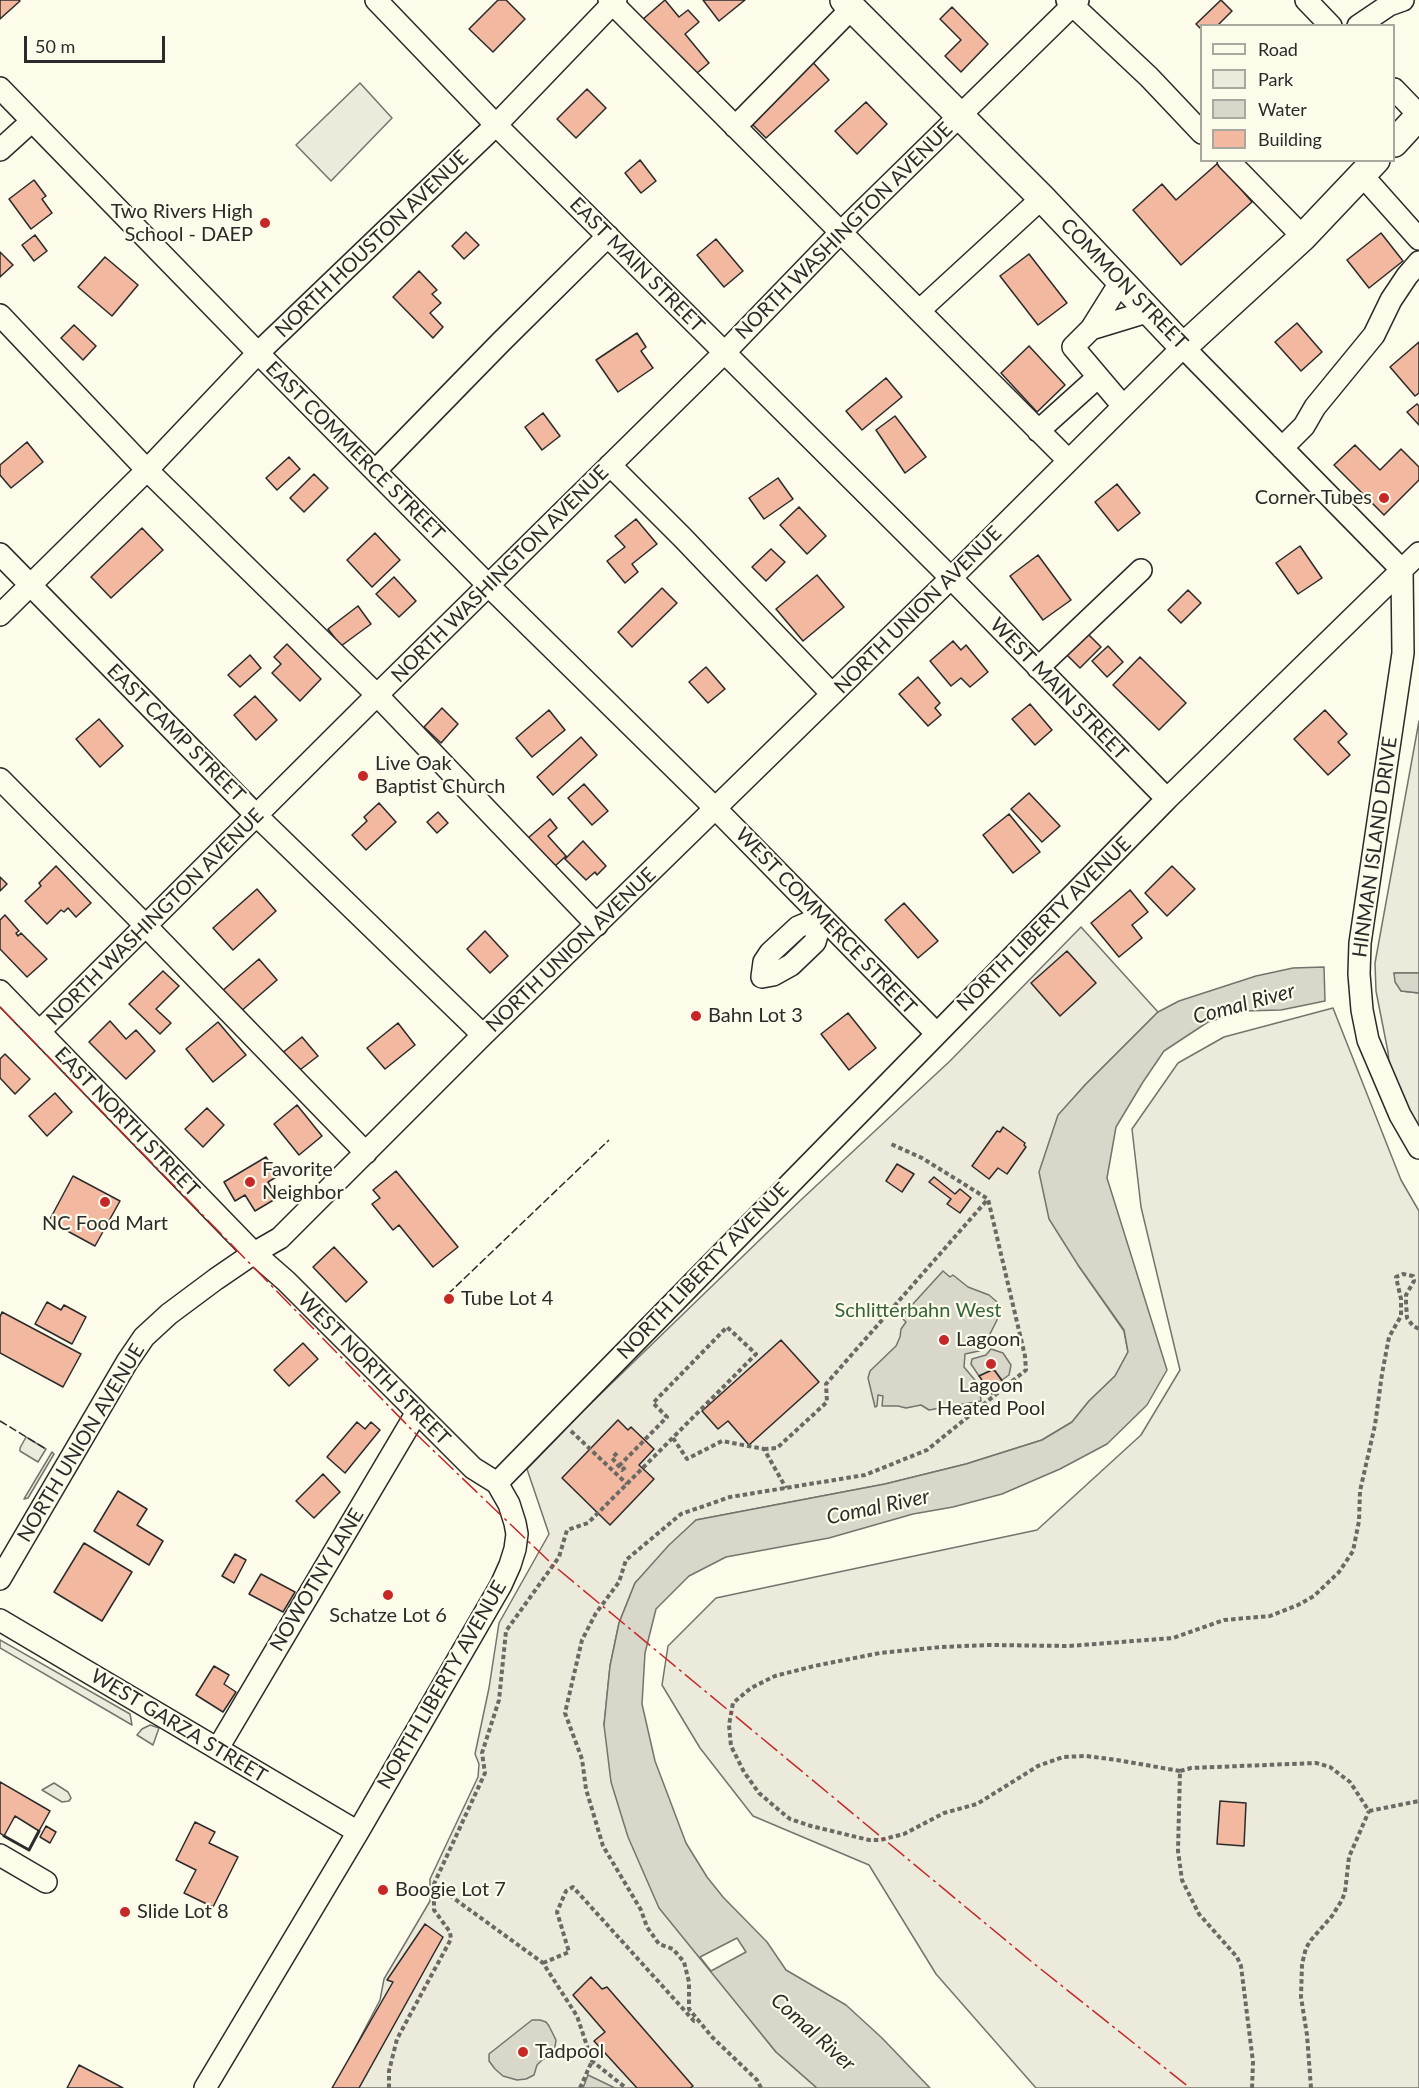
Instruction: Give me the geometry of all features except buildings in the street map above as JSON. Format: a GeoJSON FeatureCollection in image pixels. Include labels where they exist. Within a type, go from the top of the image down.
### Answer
{"type":"FeatureCollection","features":[{"type":"Feature","properties":{"kind":"main road","name":"COMMON STREET"},"geometry":{"type":"LineString","coordinates":[[848,4],[1042,198],[1184,347]]}},
{"type":"Feature","properties":{"kind":"main road"},"geometry":{"type":"LineString","coordinates":[[1395,142],[1419,116]]}},
{"type":"Feature","properties":{"kind":"main road"},"geometry":{"type":"LineString","coordinates":[[1184,347],[1303,237],[1369,168]]}},
{"type":"Feature","properties":{"kind":"street","name":"EAST MAIN STREET"},"geometry":{"type":"LineString","coordinates":[[376,0],[496,124],[951,579]]}},
{"type":"Feature","properties":{"kind":"street"},"geometry":{"type":"LineString","coordinates":[[1306,0],[1329,24]]}},
{"type":"Feature","properties":{"kind":"street"},"geometry":{"type":"LineString","coordinates":[[1361,24],[1389,5],[1403,0]]}},
{"type":"Feature","properties":{"kind":"street","name":"NORTH HOUSTON AVENUE"},"geometry":{"type":"LineString","coordinates":[[0,615],[147,470],[258,353],[496,124],[612,1]]}},
{"type":"Feature","properties":{"kind":"street"},"geometry":{"type":"LineString","coordinates":[[612,1],[1068,460]]}},
{"type":"Feature","properties":{"kind":"street"},"geometry":{"type":"LineString","coordinates":[[1073,2],[1200,131]]}},
{"type":"Feature","properties":{"kind":"street","name":"NORTH WASHINGTON AVENUE"},"geometry":{"type":"LineString","coordinates":[[40,1031],[376,695],[725,352],[840,233],[1073,2]]}},
{"type":"Feature","properties":{"kind":"street"},"geometry":{"type":"LineString","coordinates":[[735,127],[848,4]]}},
{"type":"Feature","properties":{"kind":"street","name":"EAST COMMERCE STREET"},"geometry":{"type":"LineString","coordinates":[[0,88],[488,585],[715,808]]}},
{"type":"Feature","properties":{"kind":"street"},"geometry":{"type":"LineString","coordinates":[[1395,90],[1419,116]]}},
{"type":"Feature","properties":{"kind":"street"},"geometry":{"type":"LineString","coordinates":[[0,150],[32,121]]}},
{"type":"Feature","properties":{"kind":"street"},"geometry":{"type":"LineString","coordinates":[[1230,162],[1303,237]]}},
{"type":"Feature","properties":{"kind":"street"},"geometry":{"type":"LineString","coordinates":[[1369,168],[1419,239]]}},
{"type":"Feature","properties":{"kind":"street"},"geometry":{"type":"LineString","coordinates":[[919,311],[1042,198]]}},
{"type":"Feature","properties":{"kind":"street"},"geometry":{"type":"LineString","coordinates":[[375,471],[608,236]]}},
{"type":"Feature","properties":{"kind":"street"},"geometry":{"type":"LineString","coordinates":[[1282,448],[1304,426],[1315,407],[1374,335],[1391,300],[1419,262]]}},
{"type":"Feature","properties":{"kind":"street"},"geometry":{"type":"LineString","coordinates":[[1121,281],[1091,329],[1073,346],[1123,406]]}},
{"type":"Feature","properties":{"kind":"street"},"geometry":{"type":"LineString","coordinates":[[1091,329],[1150,311]]}},
{"type":"Feature","properties":{"kind":"street"},"geometry":{"type":"LineString","coordinates":[[0,315],[147,470],[376,695],[597,925]]}},
{"type":"Feature","properties":{"kind":"street","name":"NORTH UNION AVENUE"},"geometry":{"type":"LineString","coordinates":[[0,1579],[121,1372],[144,1337],[169,1314],[254,1253],[280,1238],[483,1035],[951,579],[1184,347]]}},
{"type":"Feature","properties":{"kind":"street","name":"COMMON STREET"},"geometry":{"type":"LineString","coordinates":[[1184,347],[1402,570]]}},
{"type":"Feature","properties":{"kind":"street"},"geometry":{"type":"LineString","coordinates":[[1038,431],[1098,376]]}},
{"type":"Feature","properties":{"kind":"street"},"geometry":{"type":"LineString","coordinates":[[610,465],[832,694]]}},
{"type":"Feature","properties":{"kind":"street","name":"NORTH LIBERTY AVENUE"},"geometry":{"type":"LineString","coordinates":[[205,2088],[358,1832],[501,1585],[510,1566],[516,1542],[515,1523],[509,1504],[497,1483],[1167,799],[1419,553]]}},
{"type":"Feature","properties":{"kind":"street","name":"EAST CAMP STREET"},"geometry":{"type":"LineString","coordinates":[[0,554],[257,816],[483,1035]]}},
{"type":"Feature","properties":{"kind":"street"},"geometry":{"type":"LineString","coordinates":[[1038,668],[1141,570]]}},
{"type":"Feature","properties":{"kind":"street","name":"HINMAN ISLAND DRIVE"},"geometry":{"type":"LineString","coordinates":[[1402,570],[1402,653],[1360,942],[1359,974],[1362,1010],[1368,1040],[1400,1115],[1419,1148]]}},
{"type":"Feature","properties":{"kind":"street","name":"WEST MAIN STREET"},"geometry":{"type":"LineString","coordinates":[[951,579],[1167,799]]}},
{"type":"Feature","properties":{"kind":"street"},"geometry":{"type":"LineString","coordinates":[[0,779],[366,1153]]}},
{"type":"Feature","properties":{"kind":"street","name":"WEST COMMERCE STREET"},"geometry":{"type":"LineString","coordinates":[[715,808],[936,1033]]}},
{"type":"Feature","properties":{"kind":"street","name":"EAST NORTH STREET"},"geometry":{"type":"LineString","coordinates":[[0,991],[254,1253]]}},
{"type":"Feature","properties":{"kind":"street","name":"WEST NORTH STREET"},"geometry":{"type":"LineString","coordinates":[[254,1253],[286,1281],[473,1468],[497,1483]]}},
{"type":"Feature","properties":{"kind":"street","name":"NOWOTNY LANE"},"geometry":{"type":"LineString","coordinates":[[218,1748],[417,1412]]}},
{"type":"Feature","properties":{"kind":"street","name":"WEST GARZA STREET"},"geometry":{"type":"LineString","coordinates":[[0,1620],[358,1832]]}},
{"type":"Feature","properties":{"kind":"street"},"geometry":{"type":"LineString","coordinates":[[0,1855],[46,1882]]}},
{"type":"Feature","properties":{"kind":"path"},"geometry":{"type":"LineString","coordinates":[[761,2088],[757,2080],[712,2037],[689,2009],[689,1982],[684,1962],[673,1949],[658,1944],[603,1846],[586,1790],[582,1759],[565,1713],[582,1640],[596,1613],[619,1582],[626,1560],[681,1514],[730,1497],[865,1475],[927,1450],[1026,1370],[1025,1356],[988,1199],[922,1158],[891,1144]]}},
{"type":"Feature","properties":{"kind":"path"},"geometry":{"type":"LineString","coordinates":[[673,1438],[687,1459],[722,1441],[764,1449],[777,1448],[827,1402],[826,1384],[988,1199]]}},
{"type":"Feature","properties":{"kind":"path"},"geometry":{"type":"LineString","coordinates":[[1369,1811],[1350,1782],[1330,1767],[1316,1763],[1191,1768],[1180,1771],[1086,1756],[1063,1757],[1038,1766],[977,1804],[944,1813],[904,1834],[869,1840],[811,1826],[790,1819],[780,1811],[759,1793],[744,1772],[732,1746],[729,1725],[733,1703],[751,1688],[775,1676],[814,1666],[880,1653],[941,1647],[1069,1646],[1173,1638],[1224,1620],[1270,1616],[1314,1596],[1339,1572],[1353,1551],[1359,1521],[1360,1491],[1375,1425],[1389,1337],[1401,1316],[1401,1299],[1396,1277],[1403,1274],[1413,1276],[1414,1281],[1406,1295],[1407,1318],[1413,1326],[1419,1329]]}},
{"type":"Feature","properties":{"kind":"path"},"geometry":{"type":"LineString","coordinates":[[389,2088],[397,2039],[450,1939],[450,1932],[434,1910],[435,1884],[485,1773],[482,1753],[499,1700],[506,1631],[559,1557],[567,1530],[588,1523],[756,1354],[727,1327],[653,1403],[666,1416],[619,1466]]}},
{"type":"Feature","properties":{"kind":"path"},"geometry":{"type":"LineString","coordinates":[[559,1419],[627,1485]]}},
{"type":"Feature","properties":{"kind":"path"},"geometry":{"type":"LineString","coordinates":[[764,1449],[786,1488]]}},
{"type":"Feature","properties":{"kind":"path"},"geometry":{"type":"LineString","coordinates":[[617,1453],[612,1458],[622,1470],[627,1466]]}},
{"type":"Feature","properties":{"kind":"path"},"geometry":{"type":"LineString","coordinates":[[1180,1771],[1178,1851],[1182,1880],[1199,1914],[1237,1957],[1241,1966],[1253,2062],[1252,2088]]}},
{"type":"Feature","properties":{"kind":"path"},"geometry":{"type":"LineString","coordinates":[[1369,1811],[1419,1801]]}},
{"type":"Feature","properties":{"kind":"path"},"geometry":{"type":"LineString","coordinates":[[1311,2088],[1307,2034],[1301,1997],[1302,1964],[1306,1948],[1311,1940],[1332,1916],[1342,1900],[1352,1848],[1369,1811]]}},
{"type":"Feature","properties":{"kind":"path"},"geometry":{"type":"LineString","coordinates":[[435,1884],[543,1963],[577,2016],[592,2061],[626,2088]]}},
{"type":"Feature","properties":{"kind":"path"},"geometry":{"type":"LineString","coordinates":[[543,1963],[569,1952],[557,1912],[566,1891],[573,1887],[694,2021],[699,2020]]}},
{"type":"Feature","properties":{"kind":"path"},"geometry":{"type":"LineString","coordinates":[[580,2088],[592,2061]]}},
{"type":"Feature","properties":{"kind":"green space"},"geometry":{"type":"Polygon","coordinates":[[[360,83],[392,118],[331,181],[296,145],[360,83]]]}},
{"type":"Feature","properties":{"kind":"green space"},"geometry":{"type":"Polygon","coordinates":[[[1419,721],[1419,973],[1394,973],[1401,991],[1419,993],[1419,1128],[1390,1072],[1376,991],[1375,963],[1419,721]]]}},
{"type":"Feature","properties":{"kind":"green space","name":"Schlitterbahn West"},"geometry":{"type":"Polygon","coordinates":[[[1081,927],[1158,1012],[1085,1085],[1059,1115],[1078,1265],[1124,1331],[1128,1352],[1115,1376],[1089,1401],[1072,1422],[1042,1440],[966,1464],[885,1484],[696,1520],[635,1583],[619,1623],[610,1666],[604,1725],[700,1957],[776,2052],[817,2088],[334,2088],[380,2000],[384,1979],[430,1901],[430,1879],[478,1777],[479,1764],[475,1754],[489,1688],[499,1623],[549,1534],[527,1469],[583,1411],[803,1198],[950,1061],[1081,927]]]}},
{"type":"Feature","properties":{"kind":"green space"},"geometry":{"type":"Polygon","coordinates":[[[1333,1008],[1401,1180],[1419,1211],[1419,2088],[1036,2088],[936,1974],[869,1865],[753,1816],[700,1748],[662,1685],[668,1646],[716,1598],[1037,1530],[1141,1435],[1180,1370],[1141,1207],[1132,1129],[1178,1063],[1224,1037],[1333,1008]]]}},
{"type":"Feature","properties":{"kind":"green space"},"geometry":{"type":"Polygon","coordinates":[[[26,1437],[46,1449],[38,1462],[20,1451],[26,1437]]]}},
{"type":"Feature","properties":{"kind":"green space"},"geometry":{"type":"Polygon","coordinates":[[[52,1452],[54,1454],[28,1498],[24,1499],[52,1452]]]}},
{"type":"Feature","properties":{"kind":"green space"},"geometry":{"type":"Polygon","coordinates":[[[0,1640],[130,1714],[132,1725],[0,1648],[0,1640]]]}},
{"type":"Feature","properties":{"kind":"green space"},"geometry":{"type":"Polygon","coordinates":[[[150,1725],[159,1728],[153,1745],[137,1735],[150,1725]]]}},
{"type":"Feature","properties":{"kind":"green space"},"geometry":{"type":"Polygon","coordinates":[[[54,1783],[68,1792],[71,1798],[69,1801],[62,1802],[42,1790],[54,1783]]]}},
{"type":"Feature","properties":{"kind":"water","name":"Comal River"},"geometry":{"type":"Polygon","coordinates":[[[1324,967],[1325,1001],[1281,1010],[1243,1011],[1208,1022],[1164,1051],[1116,1127],[1107,1178],[1167,1370],[1147,1405],[1107,1444],[1060,1469],[1002,1494],[953,1507],[913,1514],[829,1538],[726,1557],[689,1576],[656,1609],[645,1653],[642,1704],[655,1761],[686,1843],[707,1877],[723,1897],[767,1942],[786,1970],[846,2005],[882,2038],[930,2088],[817,2088],[776,2052],[659,1908],[628,1837],[611,1782],[604,1725],[610,1666],[619,1623],[635,1583],[669,1545],[696,1520],[885,1484],[966,1464],[1042,1440],[1072,1422],[1089,1401],[1115,1376],[1128,1352],[1124,1330],[1049,1219],[1039,1172],[1058,1115],[1158,1012],[1179,1001],[1256,976],[1293,968],[1324,967]]]}},
{"type":"Feature","properties":{"kind":"water"},"geometry":{"type":"Polygon","coordinates":[[[1394,973],[1419,973],[1419,993],[1401,991],[1395,982],[1394,973]]]}},
{"type":"Feature","properties":{"kind":"water","name":"Lagoon"},"geometry":{"type":"Polygon","coordinates":[[[943,1271],[950,1277],[953,1275],[968,1287],[989,1295],[997,1302],[999,1312],[986,1347],[965,1354],[964,1367],[979,1385],[981,1401],[929,1410],[921,1405],[906,1408],[882,1406],[883,1396],[878,1395],[875,1407],[868,1378],[870,1371],[896,1346],[901,1329],[906,1322],[901,1317],[943,1271]]]}},
{"type":"Feature","properties":{"kind":"water","name":"Lagoon Heated Pool"},"geometry":{"type":"Polygon","coordinates":[[[991,1349],[1003,1353],[1011,1365],[1009,1375],[1002,1380],[992,1370],[979,1376],[971,1364],[972,1359],[986,1355],[991,1349]]]}},
{"type":"Feature","properties":{"kind":"water","name":"Tadpool"},"geometry":{"type":"Polygon","coordinates":[[[532,2020],[546,2022],[549,2026],[556,2040],[554,2054],[542,2060],[537,2065],[534,2075],[526,2079],[517,2080],[503,2076],[489,2061],[489,2054],[532,2020]]]}},
{"type":"Feature","properties":{"kind":"water"},"geometry":{"type":"Polygon","coordinates":[[[588,2075],[615,2088],[583,2088],[588,2075]]]}},
{"type":"Feature","properties":{"kind":"pier"},"geometry":{"type":"Polygon","coordinates":[[[737,1938],[746,1952],[711,1971],[700,1957],[737,1938]]]}},
{"type":"Feature","properties":{"kind":"fence"},"geometry":{"type":"LineString","coordinates":[[448,1294],[609,1140]]}},
{"type":"Feature","properties":{"kind":"fence"},"geometry":{"type":"LineString","coordinates":[[0,1421],[46,1449]]}},
{"type":"Feature","properties":{"kind":"wall"},"geometry":{"type":"LineString","coordinates":[[4,1836],[29,1850],[39,1831]]}},
{"type":"Feature","properties":{"kind":"power"},"geometry":{"type":"LineString","coordinates":[[0,1007],[414,1432],[553,1565],[1032,1962],[1190,2088]]}},
{"type":"Feature","properties":{"kind":"place","name":"Two Rivers High School - DAEP"},"geometry":{"type":"Point","coordinates":[265,223]}},
{"type":"Feature","properties":{"kind":"place","name":"Corner Tubes"},"geometry":{"type":"Point","coordinates":[1384,498]}},
{"type":"Feature","properties":{"kind":"place","name":"Live Oak Baptist Church"},"geometry":{"type":"Point","coordinates":[363,776]}},
{"type":"Feature","properties":{"kind":"place","name":"Bahn Lot 3"},"geometry":{"type":"Point","coordinates":[696,1016]}},
{"type":"Feature","properties":{"kind":"place","name":"Favorite Neighbor"},"geometry":{"type":"Point","coordinates":[250,1182]}},
{"type":"Feature","properties":{"kind":"place","name":"NC Food Mart"},"geometry":{"type":"Point","coordinates":[105,1202]}},
{"type":"Feature","properties":{"kind":"place","name":"Tube Lot 4"},"geometry":{"type":"Point","coordinates":[449,1299]}},
{"type":"Feature","properties":{"kind":"place","name":"Lagoon"},"geometry":{"type":"Point","coordinates":[944,1340]}},
{"type":"Feature","properties":{"kind":"place","name":"Lagoon Heated Pool"},"geometry":{"type":"Point","coordinates":[991,1364]}},
{"type":"Feature","properties":{"kind":"place","name":"Schatze Lot 6"},"geometry":{"type":"Point","coordinates":[388,1595]}},
{"type":"Feature","properties":{"kind":"place","name":"Boogie Lot 7"},"geometry":{"type":"Point","coordinates":[383,1890]}},
{"type":"Feature","properties":{"kind":"place","name":"Slide Lot 8"},"geometry":{"type":"Point","coordinates":[125,1912]}},
{"type":"Feature","properties":{"kind":"place","name":"Tadpool"},"geometry":{"type":"Point","coordinates":[523,2052]}}]}
